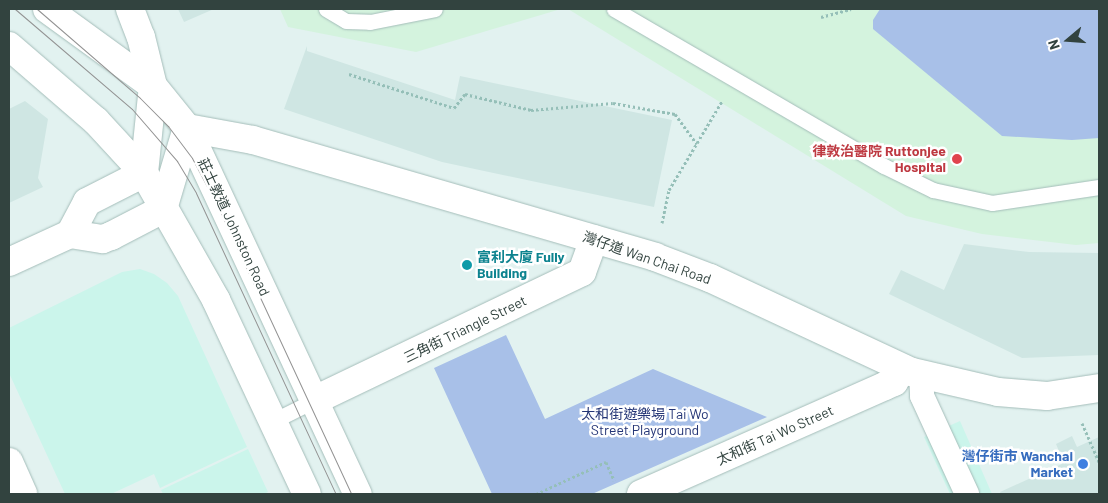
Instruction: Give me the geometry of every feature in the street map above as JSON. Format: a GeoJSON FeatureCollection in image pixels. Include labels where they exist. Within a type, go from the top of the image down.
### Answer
{"type":"FeatureCollection","features":[{"type":"Feature","properties":{"kind":"street","name":"莊士敦道 Johnston Road"},"geometry":{"type":"LineString","coordinates":[[46,9],[153,86],[187,128],[358,494]]}},
{"type":"Feature","properties":{"kind":"street"},"geometry":{"type":"LineString","coordinates":[[130,9],[141,37],[153,86],[144,173]]}},
{"type":"Feature","properties":{"kind":"street"},"geometry":{"type":"LineString","coordinates":[[9,46],[96,121],[144,173],[216,300],[306,494]]}},
{"type":"Feature","properties":{"kind":"street"},"geometry":{"type":"LineString","coordinates":[[9,262],[70,234],[103,239],[163,209],[187,128]]}},
{"type":"Feature","properties":{"kind":"street","name":"灣仔道 Wan Chai Road"},"geometry":{"type":"LineString","coordinates":[[187,128],[253,140],[655,257],[710,278],[912,371],[998,392],[1047,396],[1099,388]]}},
{"type":"Feature","properties":{"kind":"street"},"geometry":{"type":"LineString","coordinates":[[70,234],[87,202],[144,173]]}},
{"type":"Feature","properties":{"kind":"street","name":"三角街 Triangle Street"},"geometry":{"type":"LineString","coordinates":[[315,400],[582,272],[594,239]]}},
{"type":"Feature","properties":{"kind":"street"},"geometry":{"type":"LineString","coordinates":[[912,371],[967,494]]}},
{"type":"Feature","properties":{"kind":"street","name":"太和街 Tai Wo Street"},"geometry":{"type":"LineString","coordinates":[[641,494],[894,382],[912,371]]}},
{"type":"Feature","properties":{"kind":"street"},"geometry":{"type":"LineString","coordinates":[[9,462],[23,494]]}},
{"type":"Feature","properties":{"kind":"lane"},"geometry":{"type":"LineString","coordinates":[[326,9],[346,21],[370,22],[435,9]]}},
{"type":"Feature","properties":{"kind":"lane"},"geometry":{"type":"LineString","coordinates":[[614,9],[884,166],[933,190],[992,203],[1099,187]]}},
{"type":"Feature","properties":{"kind":"lane"},"geometry":{"type":"LineString","coordinates":[[273,421],[315,400]]}},
{"type":"Feature","properties":{"kind":"path"},"geometry":{"type":"LineString","coordinates":[[821,17],[851,9]]}},
{"type":"Feature","properties":{"kind":"path"},"geometry":{"type":"LineString","coordinates":[[349,74],[454,108],[465,94],[531,110],[613,103],[675,114],[697,144]]}},
{"type":"Feature","properties":{"kind":"path"},"geometry":{"type":"LineString","coordinates":[[662,223],[669,190],[724,98]]}},
{"type":"Feature","properties":{"kind":"path"},"geometry":{"type":"LineString","coordinates":[[1080,418],[1099,462]]}},
{"type":"Feature","properties":{"kind":"path"},"geometry":{"type":"LineString","coordinates":[[536,494],[606,462],[615,484]]}},
{"type":"Feature","properties":{"kind":"shaded area"},"geometry":{"type":"Polygon","coordinates":[[[178,9],[214,9],[184,22],[178,9]]]}},
{"type":"Feature","properties":{"kind":"shaded area"},"geometry":{"type":"Polygon","coordinates":[[[280,9],[561,9],[416,52],[288,27],[280,9]]]}},
{"type":"Feature","properties":{"kind":"shaded area","name":"律敦治醫院 Ruttonjee Hospital"},"geometry":{"type":"Polygon","coordinates":[[[568,9],[1099,9],[1099,243],[1076,245],[982,234],[906,216],[568,9]]]}},
{"type":"Feature","properties":{"kind":"shaded area"},"geometry":{"type":"Polygon","coordinates":[[[307,46],[307,51],[455,100],[460,76],[672,120],[654,207],[442,162],[284,109],[307,46]]]}},
{"type":"Feature","properties":{"kind":"shaded area"},"geometry":{"type":"Polygon","coordinates":[[[25,101],[48,119],[38,178],[43,187],[9,203],[9,109],[25,101]]]}},
{"type":"Feature","properties":{"kind":"shaded area"},"geometry":{"type":"Polygon","coordinates":[[[964,244],[1029,252],[1099,253],[1099,355],[1022,358],[889,294],[901,270],[944,290],[964,244]]]}},
{"type":"Feature","properties":{"kind":"shaded area"},"geometry":{"type":"Polygon","coordinates":[[[140,269],[154,274],[167,283],[178,296],[247,447],[160,488],[154,474],[111,494],[65,494],[9,373],[9,328],[122,272],[140,269]]]}},
{"type":"Feature","properties":{"kind":"shaded area"},"geometry":{"type":"Polygon","coordinates":[[[960,421],[992,494],[950,494],[924,437],[960,421]]]}},
{"type":"Feature","properties":{"kind":"shaded area","name":"灣仔街市 Wanchai Market"},"geometry":{"type":"Polygon","coordinates":[[[1072,436],[1077,447],[1099,437],[1099,494],[1001,494],[1000,492],[1064,463],[1056,444],[1072,436]]]}},
{"type":"Feature","properties":{"kind":"shaded area"},"geometry":{"type":"Polygon","coordinates":[[[248,449],[268,492],[264,494],[163,494],[161,490],[248,449]]]}},
{"type":"Feature","properties":{"kind":"green space"},"geometry":{"type":"Polygon","coordinates":[[[880,9],[1099,9],[1099,138],[1072,140],[1002,136],[873,29],[873,20],[880,9]]]}},
{"type":"Feature","properties":{"kind":"green space","name":"太和街遊樂場 Tai Wo Street Playground"},"geometry":{"type":"Polygon","coordinates":[[[506,335],[545,419],[653,369],[767,417],[592,494],[492,494],[434,368],[506,335]]]}},
{"type":"Feature","properties":{"kind":"tram line"},"geometry":{"type":"LineString","coordinates":[[15,9],[132,109],[177,161],[196,193],[336,494]]}},
{"type":"Feature","properties":{"kind":"tram line"},"geometry":{"type":"LineString","coordinates":[[37,9],[140,98],[168,126],[192,158],[219,209],[351,494]]}},
{"type":"Feature","properties":{"kind":"place","name":"律敦治醫院 Ruttonjee Hospital"},"geometry":{"type":"Point","coordinates":[957,159]}},
{"type":"Feature","properties":{"kind":"place","name":"富利大廈 Fully Building"},"geometry":{"type":"Point","coordinates":[467,265]}},
{"type":"Feature","properties":{"kind":"place","name":"灣仔街市 Wanchai Market"},"geometry":{"type":"Point","coordinates":[1083,464]}}]}
